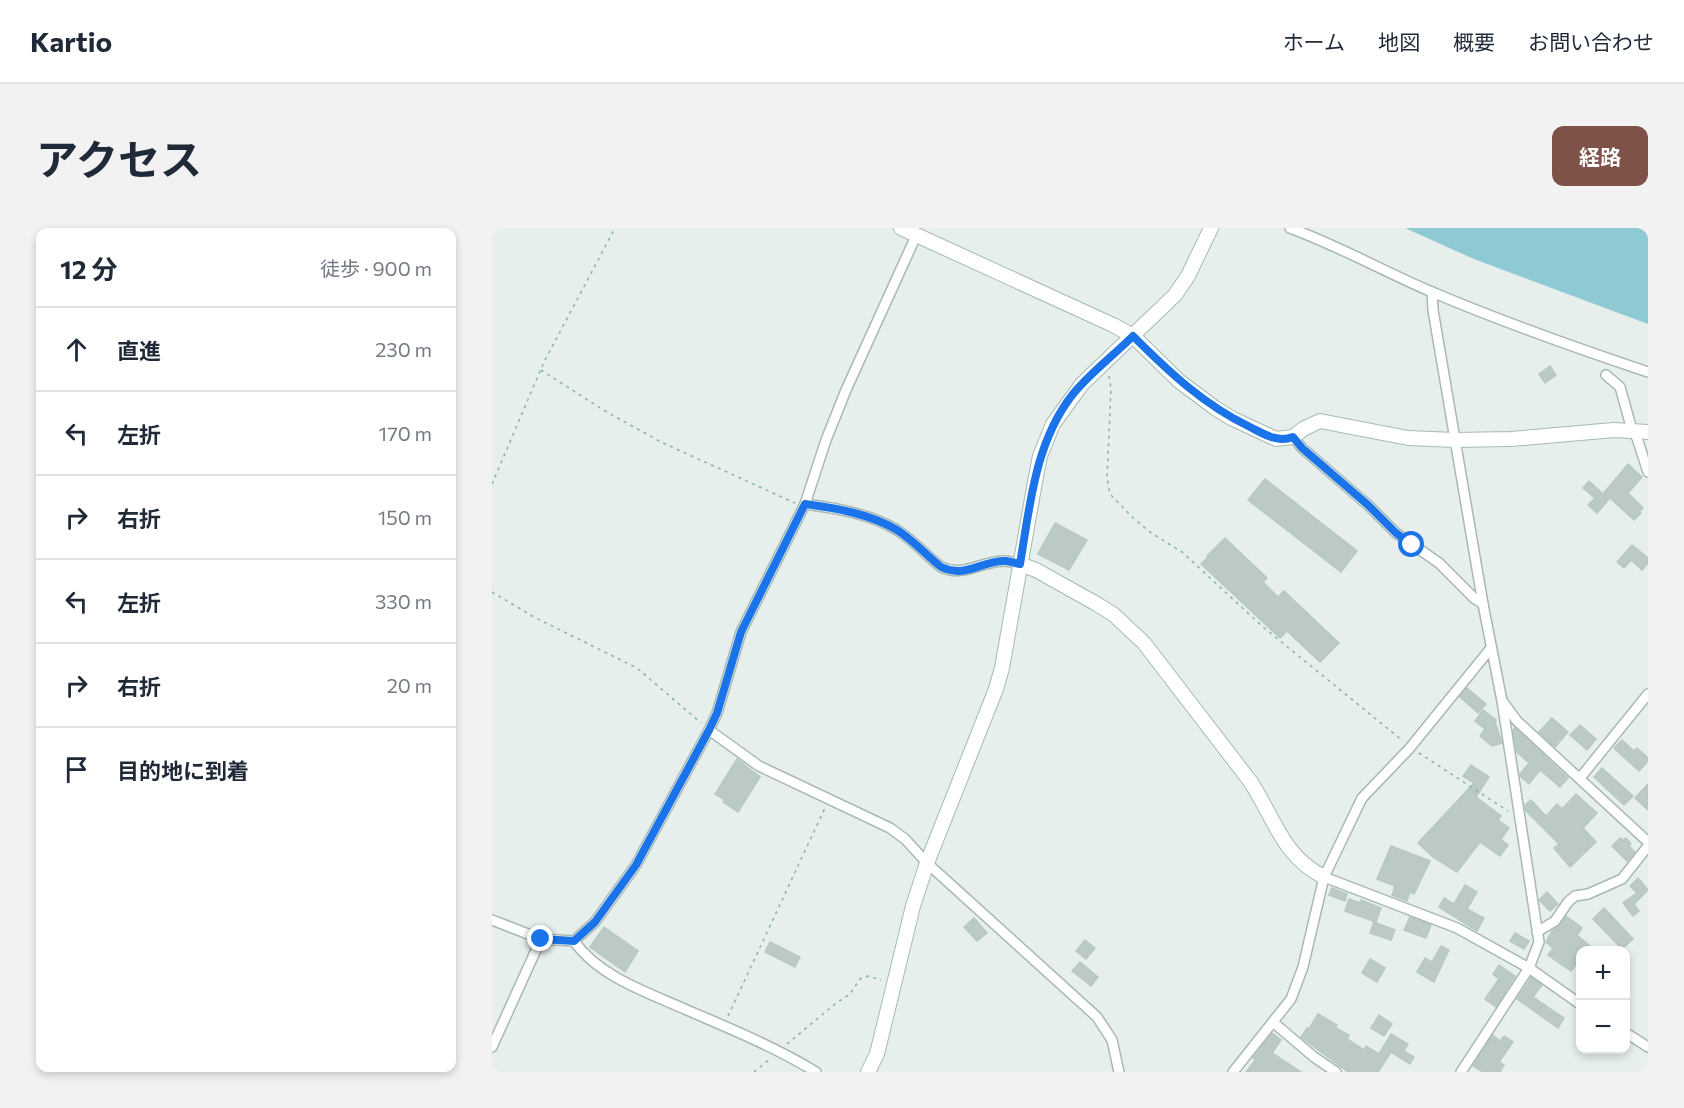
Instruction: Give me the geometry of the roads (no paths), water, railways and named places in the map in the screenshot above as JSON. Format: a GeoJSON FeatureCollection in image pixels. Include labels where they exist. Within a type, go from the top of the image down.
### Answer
{"type":"FeatureCollection","features":[{"type":"Feature","properties":{"kind":"street"},"geometry":{"type":"LineString","coordinates":[[901,228],[1133,336],[1179,381],[1231,418],[1276,439],[1293,437],[1320,421],[1408,438],[1455,440],[1511,439],[1590,431],[1648,432]]}},
{"type":"Feature","properties":{"kind":"street"},"geometry":{"type":"LineString","coordinates":[[868,1072],[877,1054],[913,906],[927,863],[996,689],[1002,668],[1035,482],[1048,434],[1059,412],[1073,393],[1167,304],[1182,286],[1211,228]]}},
{"type":"Feature","properties":{"kind":"street"},"geometry":{"type":"LineString","coordinates":[[1290,228],[1432,292],[1591,353],[1648,372]]}},
{"type":"Feature","properties":{"kind":"street"},"geometry":{"type":"LineString","coordinates":[[492,920],[541,939],[574,941],[595,922],[636,865],[717,713],[741,632],[804,506],[846,390],[916,236]]}},
{"type":"Feature","properties":{"kind":"street"},"geometry":{"type":"LineString","coordinates":[[1432,292],[1432,310],[1502,701],[1539,942],[1529,968],[1461,1072]]}},
{"type":"Feature","properties":{"kind":"street"},"geometry":{"type":"LineString","coordinates":[[1606,375],[1620,387],[1632,430],[1637,438],[1648,472]]}},
{"type":"Feature","properties":{"kind":"street"},"geometry":{"type":"LineString","coordinates":[[1293,437],[1302,448],[1368,505],[1396,533],[1439,563],[1483,604]]}},
{"type":"Feature","properties":{"kind":"street"},"geometry":{"type":"LineString","coordinates":[[804,506],[831,507],[896,530],[941,567],[949,570],[959,572],[1005,561],[1020,564],[1036,570],[1113,614],[1144,643],[1250,781],[1279,835],[1306,867],[1324,877],[1457,928],[1529,968],[1576,1001]]}},
{"type":"Feature","properties":{"kind":"street"},"geometry":{"type":"LineString","coordinates":[[1233,1072],[1291,999],[1298,982],[1324,877],[1362,798],[1410,747],[1491,648]]}},
{"type":"Feature","properties":{"kind":"street"},"geometry":{"type":"LineString","coordinates":[[1580,778],[1648,694]]}},
{"type":"Feature","properties":{"kind":"street"},"geometry":{"type":"LineString","coordinates":[[1502,701],[1517,721],[1648,844],[1622,879],[1588,894],[1575,896],[1555,921],[1537,932]]}},
{"type":"Feature","properties":{"kind":"street"},"geometry":{"type":"LineString","coordinates":[[709,730],[759,765],[890,828],[905,839],[927,863],[1097,1017],[1107,1029],[1112,1040],[1119,1072]]}},
{"type":"Feature","properties":{"kind":"street"},"geometry":{"type":"LineString","coordinates":[[1639,859],[1648,867]]}},
{"type":"Feature","properties":{"kind":"street"},"geometry":{"type":"LineString","coordinates":[[492,1047],[541,939]]}},
{"type":"Feature","properties":{"kind":"street"},"geometry":{"type":"LineString","coordinates":[[574,941],[581,951],[608,972],[780,1051],[816,1072]]}},
{"type":"Feature","properties":{"kind":"street"},"geometry":{"type":"LineString","coordinates":[[1274,1023],[1314,1057],[1336,1072]]}},
{"type":"Feature","properties":{"kind":"street"},"geometry":{"type":"LineString","coordinates":[[1630,1036],[1648,1047]]}},
{"type":"Feature","properties":{"kind":"water"},"geometry":{"type":"Polygon","coordinates":[[[1405,228],[1648,228],[1648,324],[1474,259],[1405,228]]]}}]}
